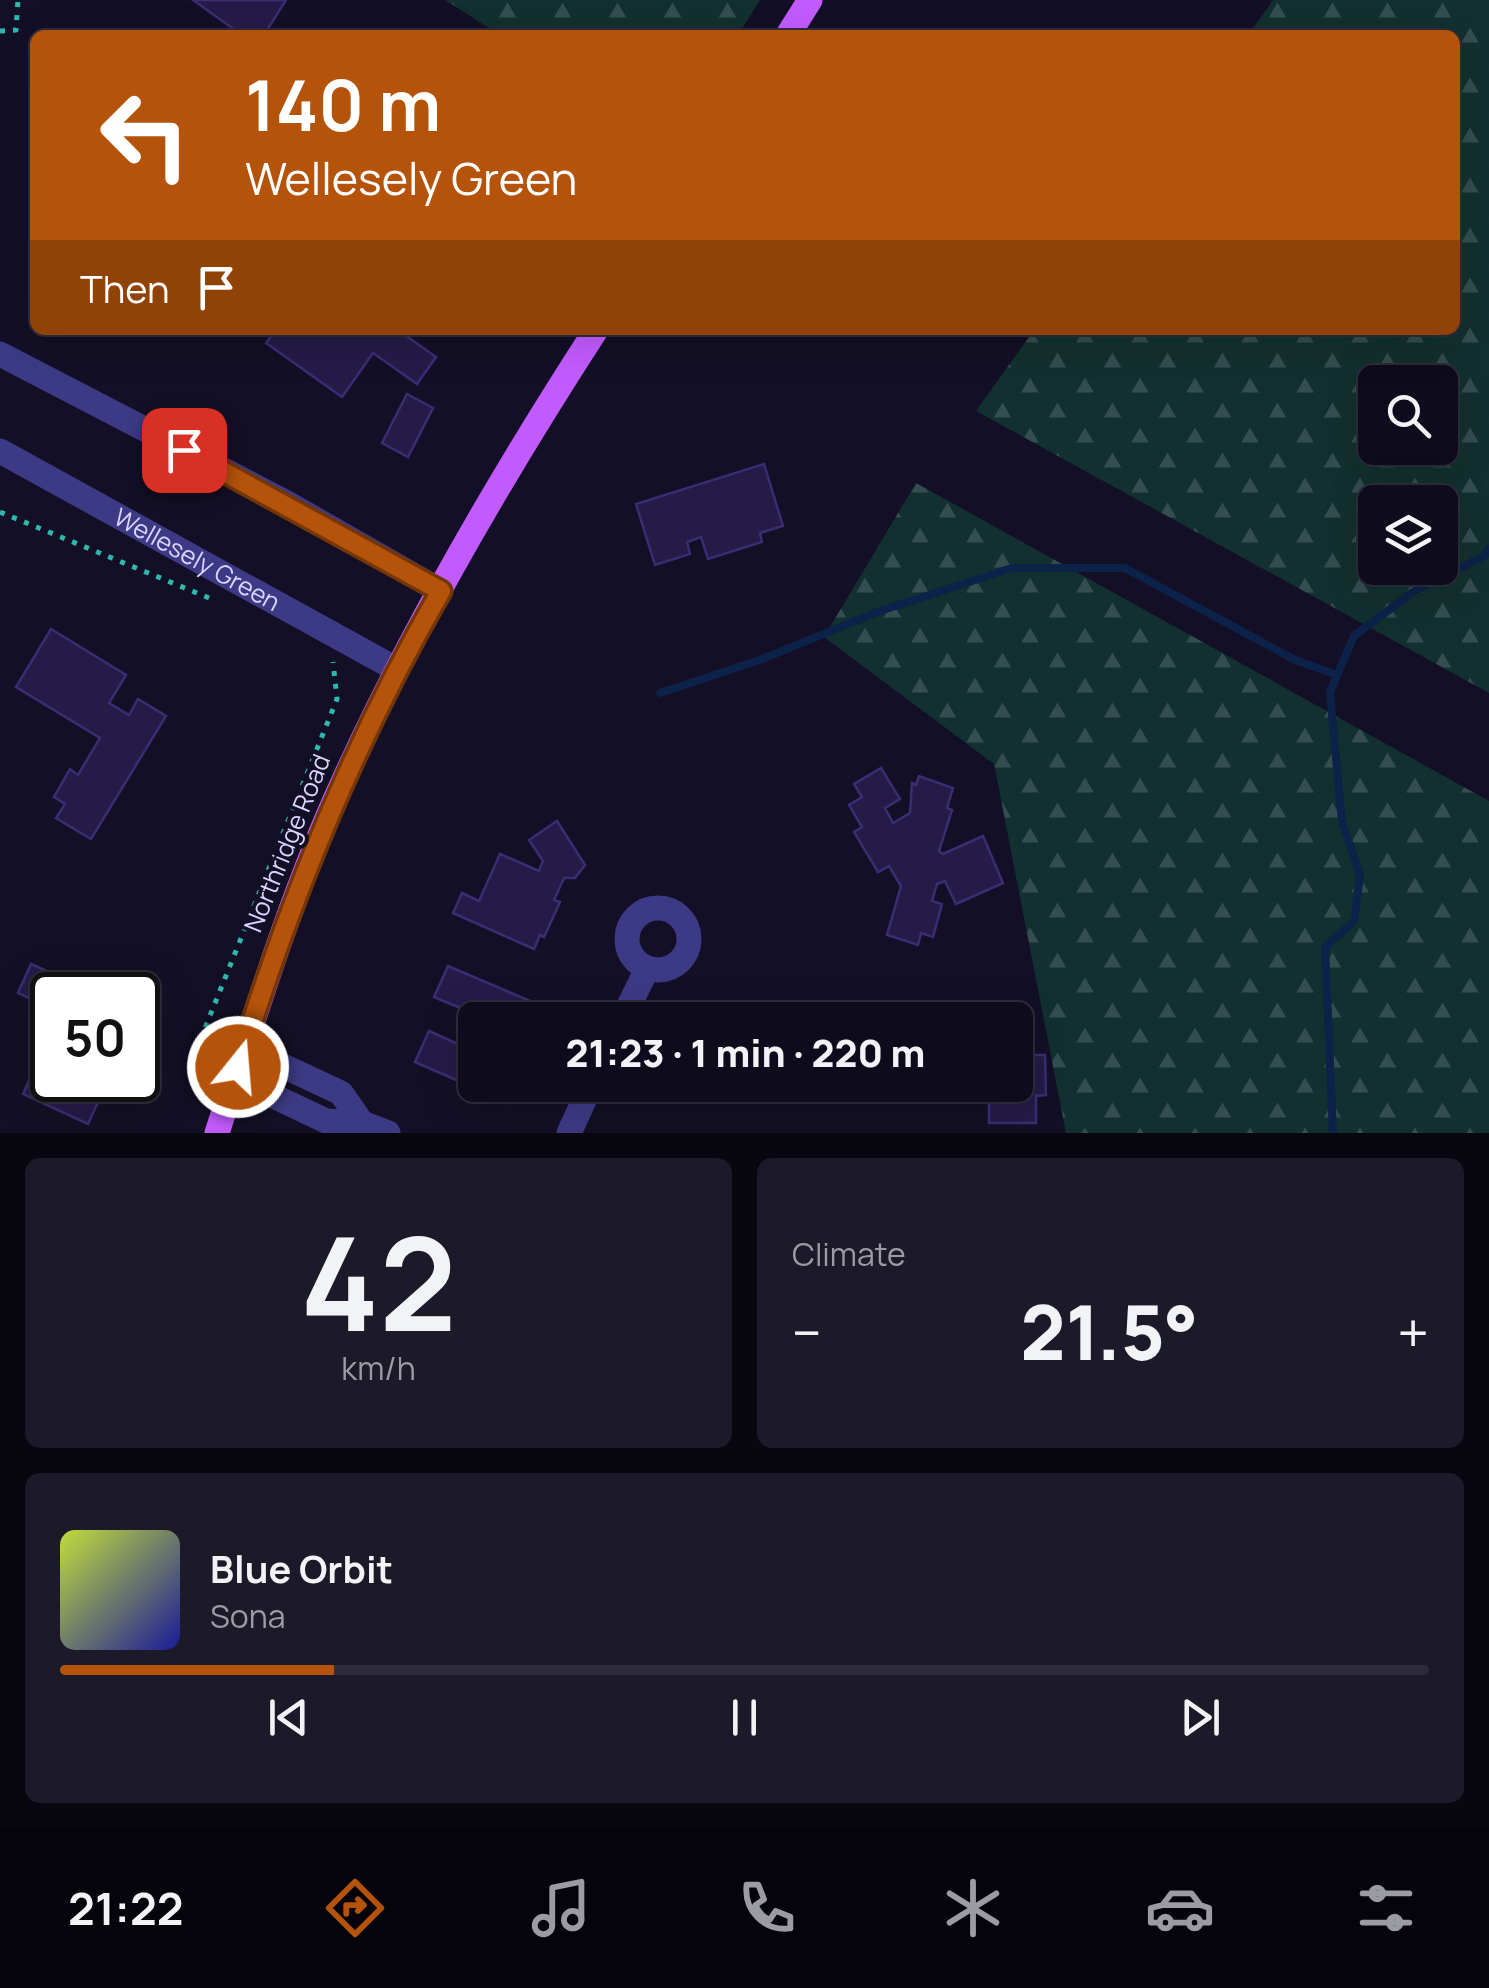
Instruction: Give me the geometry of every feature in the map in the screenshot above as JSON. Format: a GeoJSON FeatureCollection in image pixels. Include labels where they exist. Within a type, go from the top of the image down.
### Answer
{"type":"FeatureCollection","features":[{"type":"Feature","properties":{"kind":"main road"},"geometry":{"type":"LineString","coordinates":[[791,30],[810,0]]}},
{"type":"Feature","properties":{"kind":"main road","name":"Northridge Road"},"geometry":{"type":"LineString","coordinates":[[216,1133],[284,926],[341,785],[396,669],[473,530],[593,335]]}},
{"type":"Feature","properties":{"kind":"street"},"geometry":{"type":"LineString","coordinates":[[0,354],[286,504],[441,591]]}},
{"type":"Feature","properties":{"kind":"street","name":"Wellesely Green"},"geometry":{"type":"LineString","coordinates":[[0,452],[396,669]]}},
{"type":"Feature","properties":{"kind":"street"},"geometry":{"type":"LineString","coordinates":[[631,1002],[647,969]]}},
{"type":"Feature","properties":{"kind":"street"},"geometry":{"type":"LineString","coordinates":[[238,1067],[279,1064],[341,1093],[362,1122],[388,1133]]}},
{"type":"Feature","properties":{"kind":"street"},"geometry":{"type":"LineString","coordinates":[[569,1133],[583,1102]]}},
{"type":"Feature","properties":{"kind":"path"},"geometry":{"type":"LineString","coordinates":[[0,31],[16,30],[18,0]]}},
{"type":"Feature","properties":{"kind":"path"},"geometry":{"type":"LineString","coordinates":[[0,512],[220,602]]}},
{"type":"Feature","properties":{"kind":"path"},"geometry":{"type":"LineString","coordinates":[[199,1076],[193,1058],[336,699],[335,664],[325,654]]}},
{"type":"Feature","properties":{"kind":"green space"},"geometry":{"type":"Polygon","coordinates":[[[445,0],[760,0],[741,30],[492,30],[445,0]]]}},
{"type":"Feature","properties":{"kind":"green space"},"geometry":{"type":"Polygon","coordinates":[[[1273,0],[1489,0],[1489,693],[976,411],[1030,335],[1460,335],[1460,30],[1252,30],[1273,0]]]}},
{"type":"Feature","properties":{"kind":"green space"},"geometry":{"type":"Polygon","coordinates":[[[916,483],[1489,801],[1489,1133],[1066,1133],[994,764],[824,637],[916,483]]]}},
{"type":"Feature","properties":{"kind":"building"},"geometry":{"type":"Polygon","coordinates":[[[193,0],[286,0],[267,30],[235,30],[193,0]]]}},
{"type":"Feature","properties":{"kind":"building"},"geometry":{"type":"Polygon","coordinates":[[[272,335],[405,335],[436,357],[417,384],[373,353],[342,397],[266,343],[272,335]]]}},
{"type":"Feature","properties":{"kind":"building"},"geometry":{"type":"Polygon","coordinates":[[[407,394],[433,408],[408,457],[382,443],[407,394]]]}},
{"type":"Feature","properties":{"kind":"building"},"geometry":{"type":"Polygon","coordinates":[[[764,464],[783,526],[760,533],[762,542],[708,559],[701,537],[687,542],[690,554],[655,565],[636,504],[764,464]]]}},
{"type":"Feature","properties":{"kind":"building"},"geometry":{"type":"Polygon","coordinates":[[[51,629],[126,675],[109,703],[129,715],[138,699],[166,716],[91,839],[56,818],[65,804],[54,797],[70,769],[78,775],[100,738],[16,687],[51,629]]]}},
{"type":"Feature","properties":{"kind":"building"},"geometry":{"type":"Polygon","coordinates":[[[881,768],[900,799],[885,808],[893,823],[910,813],[912,783],[916,785],[919,776],[953,788],[947,808],[952,810],[939,851],[943,854],[983,836],[1003,883],[956,904],[945,881],[937,884],[932,901],[942,904],[933,937],[921,933],[918,945],[887,935],[901,886],[889,866],[878,872],[854,832],[862,827],[849,805],[862,797],[854,784],[881,768]]]}},
{"type":"Feature","properties":{"kind":"building"},"geometry":{"type":"Polygon","coordinates":[[[557,821],[585,865],[575,878],[564,878],[554,900],[560,902],[534,949],[453,913],[462,893],[479,901],[500,854],[539,871],[543,861],[529,840],[557,821]]]}},
{"type":"Feature","properties":{"kind":"building"},"geometry":{"type":"Polygon","coordinates":[[[31,964],[49,972],[30,972],[30,999],[18,993],[31,964]]]}},
{"type":"Feature","properties":{"kind":"building"},"geometry":{"type":"Polygon","coordinates":[[[448,966],[532,1002],[458,1002],[458,1007],[434,997],[448,966]]]}},
{"type":"Feature","properties":{"kind":"building"},"geometry":{"type":"Polygon","coordinates":[[[429,1031],[458,1044],[458,1081],[415,1062],[429,1031]]]}},
{"type":"Feature","properties":{"kind":"building"},"geometry":{"type":"Polygon","coordinates":[[[1033,1055],[1045,1055],[1046,1095],[1036,1096],[1036,1123],[989,1123],[989,1102],[1033,1102],[1033,1055]]]}},
{"type":"Feature","properties":{"kind":"building"},"geometry":{"type":"Polygon","coordinates":[[[30,1078],[30,1097],[23,1094],[30,1078]]]}},
{"type":"Feature","properties":{"kind":"building"},"geometry":{"type":"Polygon","coordinates":[[[40,1102],[98,1102],[88,1124],[40,1102]]]}},
{"type":"Feature","properties":{"kind":"waterway"},"geometry":{"type":"LineString","coordinates":[[1333,1133],[1325,947],[1354,921],[1360,875],[1342,822],[1330,692],[1354,636],[1413,592],[1484,556],[1489,549]]}},
{"type":"Feature","properties":{"kind":"waterway"},"geometry":{"type":"LineString","coordinates":[[660,693],[762,659],[880,611],[1012,568],[1125,568],[1295,660],[1337,675]]}},
{"type":"Feature","properties":{"kind":"route"},"geometry":{"type":"LineString","coordinates":[[184,450],[441,591],[396,669],[341,785],[284,926],[238,1067]]}}]}
